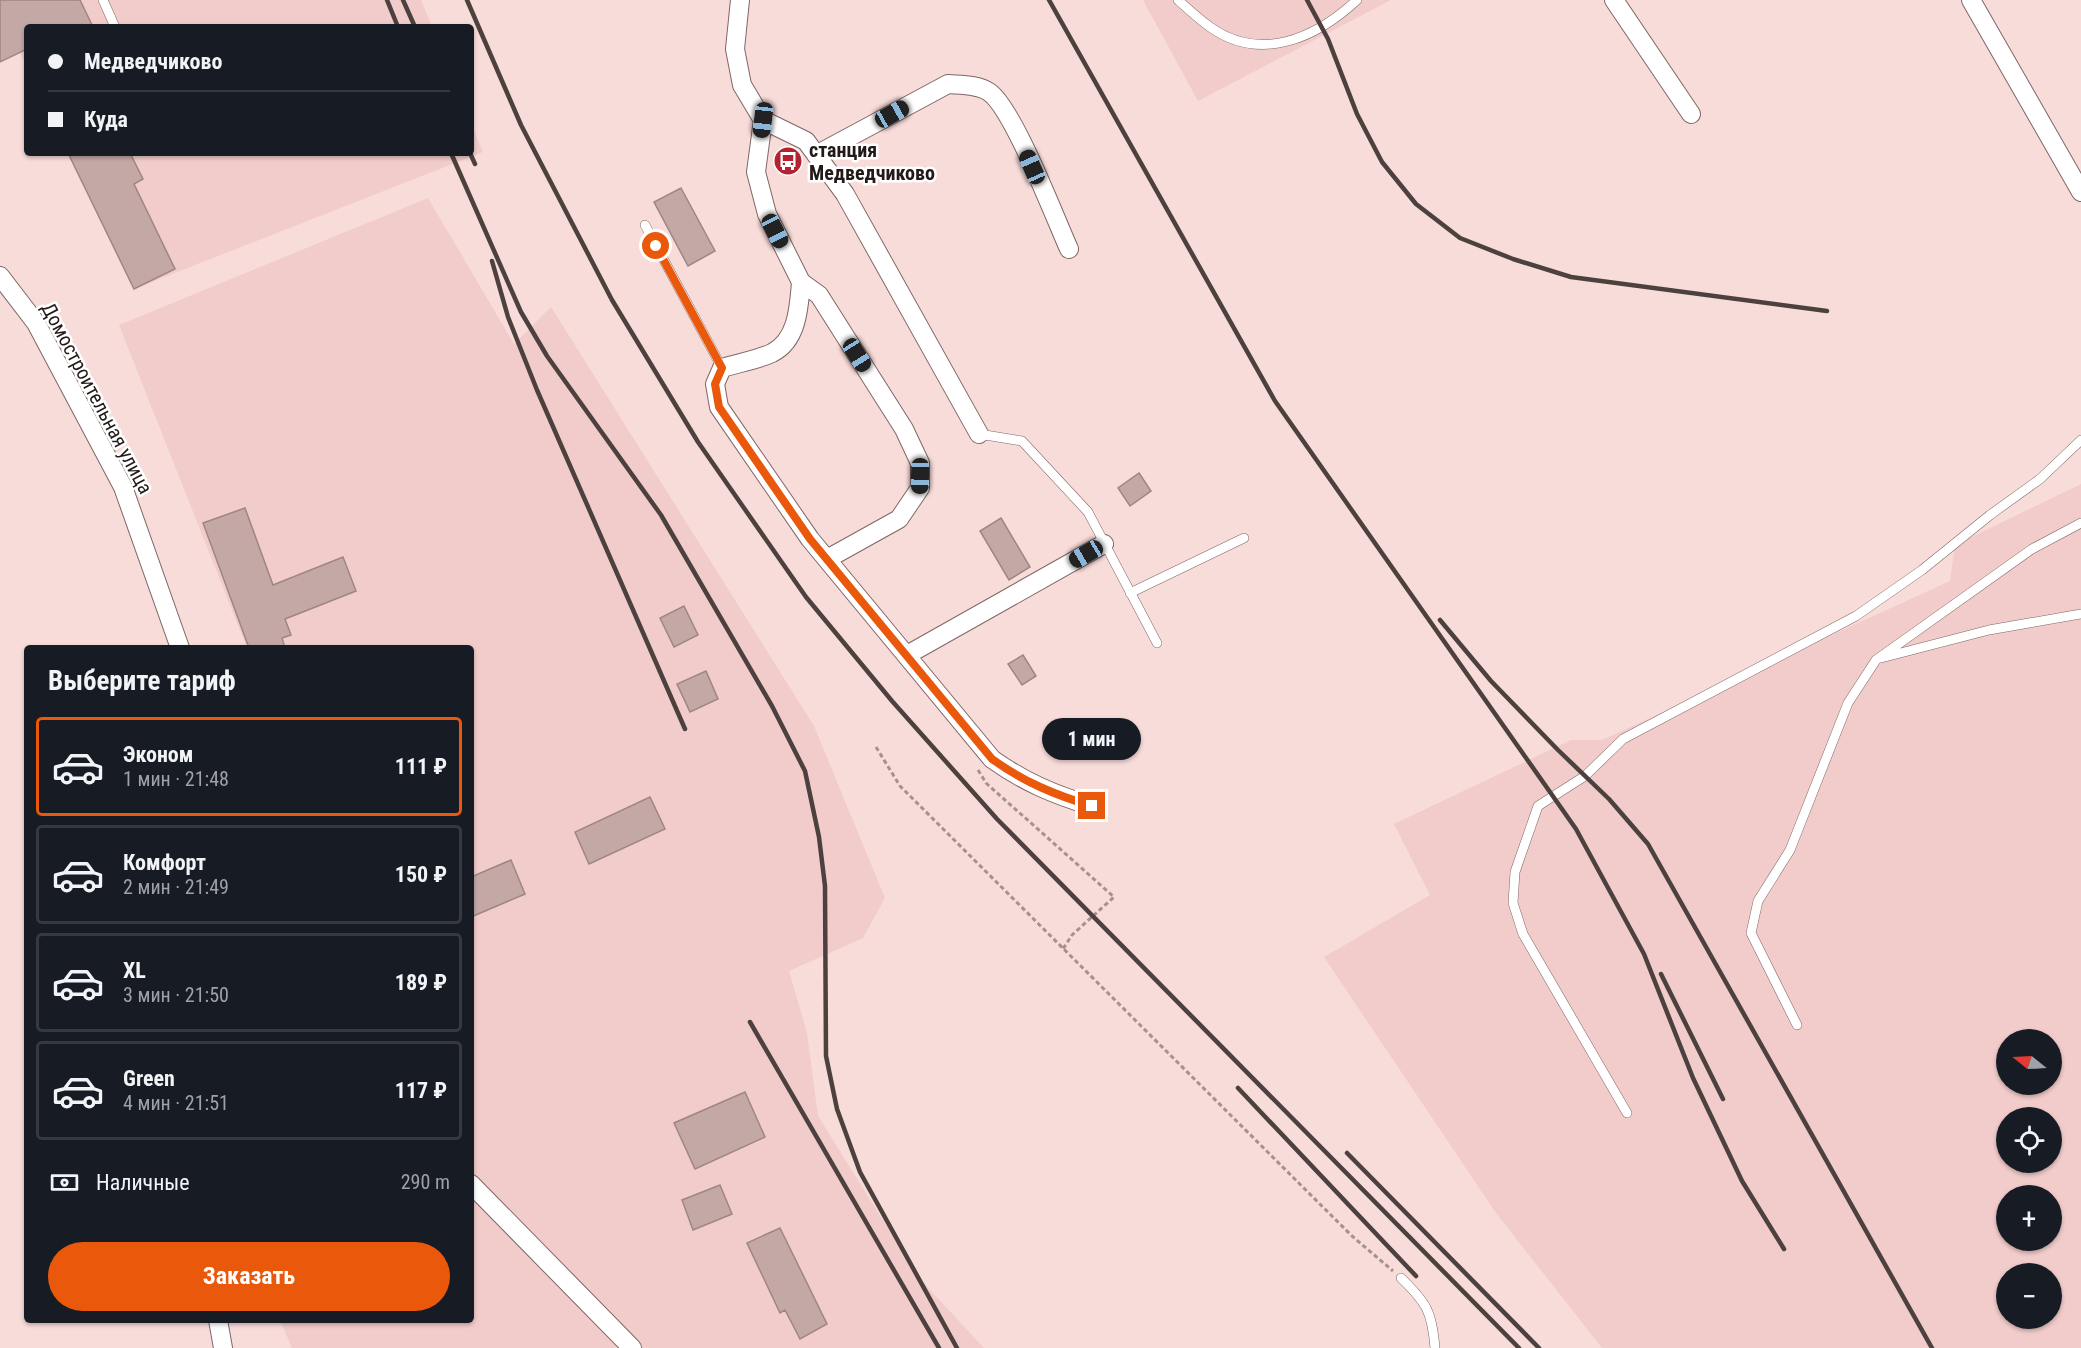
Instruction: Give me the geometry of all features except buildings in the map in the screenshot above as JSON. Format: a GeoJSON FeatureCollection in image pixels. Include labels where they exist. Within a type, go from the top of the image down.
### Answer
{"type":"FeatureCollection","features":[{"type":"Feature","properties":{"kind":"street"},"geometry":{"type":"LineString","coordinates":[[740,0],[735,49],[742,85],[763,120],[806,141],[845,194],[979,434]]}},
{"type":"Feature","properties":{"kind":"street"},"geometry":{"type":"LineString","coordinates":[[1614,0],[1691,114]]}},
{"type":"Feature","properties":{"kind":"street"},"geometry":{"type":"LineString","coordinates":[[1971,0],[2081,192]]}},
{"type":"Feature","properties":{"kind":"street"},"geometry":{"type":"LineString","coordinates":[[816,155],[948,84],[972,86],[989,92],[1014,126],[1069,249]]}},
{"type":"Feature","properties":{"kind":"street"},"geometry":{"type":"LineString","coordinates":[[763,120],[756,172],[767,214],[801,282],[819,295],[904,429],[920,463],[920,488],[899,519],[827,559]]}},
{"type":"Feature","properties":{"kind":"street","name":"Домостроительная улица"},"geometry":{"type":"LineString","coordinates":[[0,276],[36,323],[123,487],[179,645]]}},
{"type":"Feature","properties":{"kind":"street"},"geometry":{"type":"LineString","coordinates":[[801,282],[798,317],[788,338],[773,352],[722,368],[715,384],[719,407],[827,559],[992,759],[1020,779],[1058,796],[1092,806]]}},
{"type":"Feature","properties":{"kind":"street"},"geometry":{"type":"LineString","coordinates":[[906,655],[1104,544]]}},
{"type":"Feature","properties":{"kind":"street"},"geometry":{"type":"LineString","coordinates":[[474,1187],[632,1348]]}},
{"type":"Feature","properties":{"kind":"street"},"geometry":{"type":"LineString","coordinates":[[219,1323],[223,1348]]}},
{"type":"Feature","properties":{"kind":"lane"},"geometry":{"type":"LineString","coordinates":[[103,0],[114,24]]}},
{"type":"Feature","properties":{"kind":"lane"},"geometry":{"type":"LineString","coordinates":[[1178,0],[1211,28],[1236,40],[1263,46],[1299,38],[1336,19],[1357,0]]}},
{"type":"Feature","properties":{"kind":"lane"},"geometry":{"type":"LineString","coordinates":[[645,225],[722,368]]}},
{"type":"Feature","properties":{"kind":"lane"},"geometry":{"type":"LineString","coordinates":[[979,434],[1022,441],[1088,512],[1157,643]]}},
{"type":"Feature","properties":{"kind":"lane"},"geometry":{"type":"LineString","coordinates":[[1627,1113],[1523,934],[1513,903],[1515,872],[1538,806],[1586,777],[1623,739],[1856,616],[1922,570],[1990,515],[2040,479],[2081,440]]}},
{"type":"Feature","properties":{"kind":"lane"},"geometry":{"type":"LineString","coordinates":[[1797,1025],[1751,933],[1758,901],[1790,850],[1848,703],[1876,660],[2032,549],[2081,523]]}},
{"type":"Feature","properties":{"kind":"lane"},"geometry":{"type":"LineString","coordinates":[[1130,593],[1244,538]]}},
{"type":"Feature","properties":{"kind":"lane"},"geometry":{"type":"LineString","coordinates":[[1876,660],[1989,630],[2081,614]]}},
{"type":"Feature","properties":{"kind":"lane"},"geometry":{"type":"LineString","coordinates":[[1401,1278],[1424,1300],[1433,1328],[1435,1348]]}},
{"type":"Feature","properties":{"kind":"path"},"geometry":{"type":"LineString","coordinates":[[876,747],[900,786],[1352,1236],[1401,1278]]}},
{"type":"Feature","properties":{"kind":"path"},"geometry":{"type":"LineString","coordinates":[[974,763],[986,783],[1114,897],[1072,935],[1063,949]]}},
{"type":"Feature","properties":{"kind":"shaded area"},"geometry":{"type":"Polygon","coordinates":[[[0,0],[421,0],[431,24],[24,24],[24,61],[20,53],[0,62],[0,0]]]}},
{"type":"Feature","properties":{"kind":"shaded area"},"geometry":{"type":"Polygon","coordinates":[[[1143,0],[1391,0],[1198,101],[1143,0]]]}},
{"type":"Feature","properties":{"kind":"shaded area"},"geometry":{"type":"Polygon","coordinates":[[[474,130],[483,152],[474,156],[474,130]]]}},
{"type":"Feature","properties":{"kind":"shaded area"},"geometry":{"type":"Polygon","coordinates":[[[69,156],[473,156],[134,289],[69,156]]]}},
{"type":"Feature","properties":{"kind":"shaded area"},"geometry":{"type":"Polygon","coordinates":[[[428,198],[514,344],[551,307],[814,726],[885,898],[863,938],[789,971],[807,1033],[818,1116],[919,1278],[984,1348],[292,1348],[281,1323],[474,1323],[474,645],[246,645],[119,325],[428,198]]]}},
{"type":"Feature","properties":{"kind":"shaded area"},"geometry":{"type":"Polygon","coordinates":[[[2081,484],[2081,1348],[1602,1348],[1496,1213],[1324,957],[1430,895],[1394,824],[1571,740],[1602,740],[1950,581],[1955,545],[2081,484]]]}},
{"type":"Feature","properties":{"kind":"railway"},"geometry":{"type":"LineString","coordinates":[[387,0],[397,24]]}},
{"type":"Feature","properties":{"kind":"railway"},"geometry":{"type":"LineString","coordinates":[[403,0],[414,24]]}},
{"type":"Feature","properties":{"kind":"railway"},"geometry":{"type":"LineString","coordinates":[[467,0],[521,125],[612,300],[698,442],[806,597],[892,701],[997,819],[1519,1348]]}},
{"type":"Feature","properties":{"kind":"railway"},"geometry":{"type":"LineString","coordinates":[[1049,0],[1275,401],[1576,829],[1644,954],[1693,1078],[1742,1181],[1784,1249]]}},
{"type":"Feature","properties":{"kind":"railway"},"geometry":{"type":"LineString","coordinates":[[1307,0],[1328,39],[1357,114],[1382,162],[1416,204],[1460,238],[1513,259],[1571,277],[1827,311]]}},
{"type":"Feature","properties":{"kind":"railway"},"geometry":{"type":"LineString","coordinates":[[452,156],[521,312],[547,356],[661,515],[772,706],[805,771],[819,837],[825,886],[826,1056],[837,1109],[860,1172],[957,1348]]}},
{"type":"Feature","properties":{"kind":"railway"},"geometry":{"type":"LineString","coordinates":[[471,156],[475,164]]}},
{"type":"Feature","properties":{"kind":"railway"},"geometry":{"type":"LineString","coordinates":[[492,261],[508,317],[537,390],[685,729]]}},
{"type":"Feature","properties":{"kind":"railway"},"geometry":{"type":"LineString","coordinates":[[1440,620],[1491,681],[1609,799],[1648,844],[1932,1348]]}},
{"type":"Feature","properties":{"kind":"railway"},"geometry":{"type":"LineString","coordinates":[[1661,974],[1723,1099]]}},
{"type":"Feature","properties":{"kind":"railway"},"geometry":{"type":"LineString","coordinates":[[750,1022],[939,1348]]}},
{"type":"Feature","properties":{"kind":"railway"},"geometry":{"type":"LineString","coordinates":[[1238,1088],[1416,1276]]}},
{"type":"Feature","properties":{"kind":"railway"},"geometry":{"type":"LineString","coordinates":[[1347,1153],[1539,1348]]}},
{"type":"Feature","properties":{"kind":"place","name":"станция Медведчиково"},"geometry":{"type":"Point","coordinates":[788,161]}},
{"type":"Feature","properties":{"kind":"route"},"geometry":{"type":"LineString","coordinates":[[656,246],[722,368],[715,384],[719,407],[810,539],[992,759],[1020,779],[1058,796],[1092,806]]}}]}
